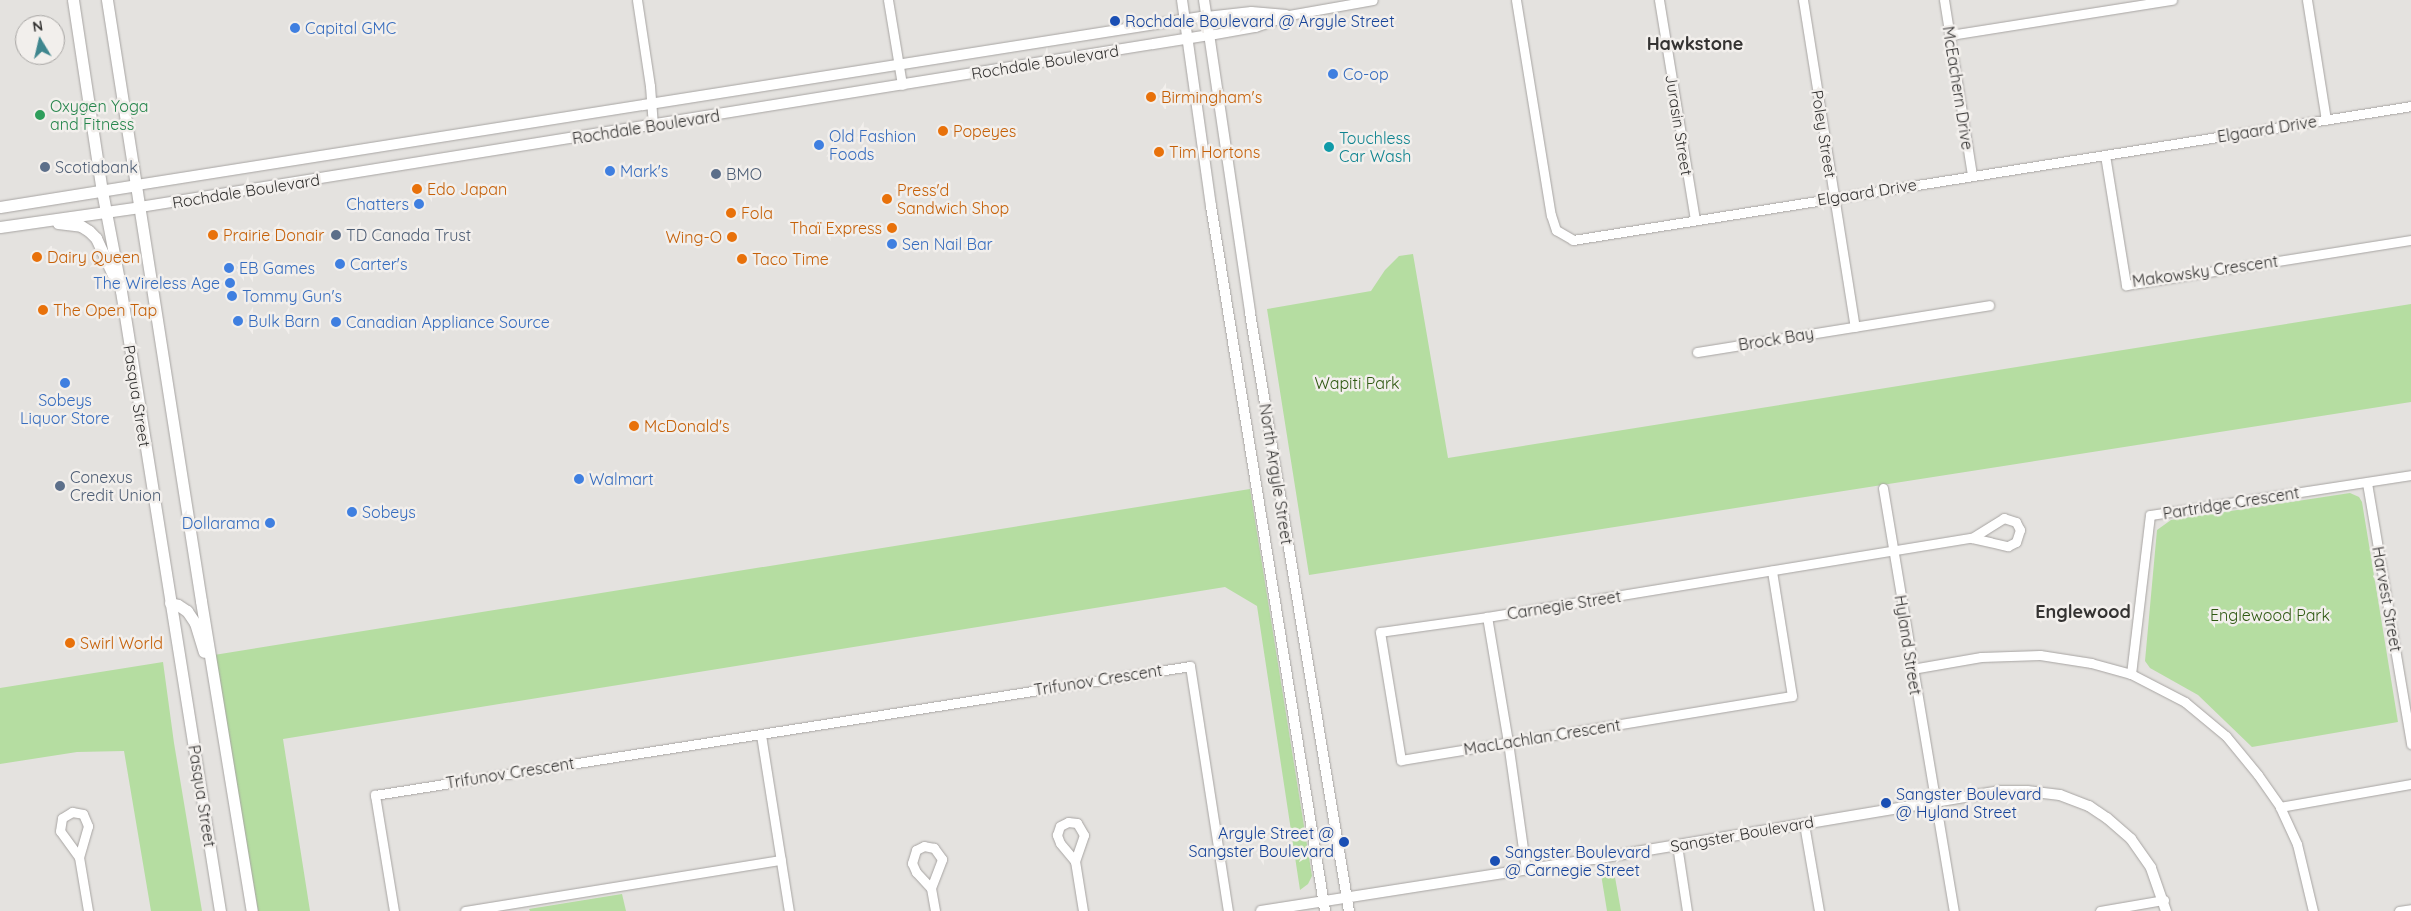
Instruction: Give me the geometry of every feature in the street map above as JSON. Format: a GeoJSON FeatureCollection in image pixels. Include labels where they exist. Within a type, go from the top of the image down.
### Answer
{"type":"FeatureCollection","features":[{"type":"Feature","properties":{"kind":"main road","name":"Pasqua Street"},"geometry":{"type":"LineString","coordinates":[[73,0],[105,212],[121,292],[220,911]]}},
{"type":"Feature","properties":{"kind":"main road","name":"Pasqua Street"},"geometry":{"type":"LineString","coordinates":[[107,0],[252,911]]}},
{"type":"Feature","properties":{"kind":"main road","name":"Rochdale Boulevard"},"geometry":{"type":"LineString","coordinates":[[0,207],[137,185]]}},
{"type":"Feature","properties":{"kind":"main road","name":"Rochdale Boulevard"},"geometry":{"type":"LineString","coordinates":[[0,227],[140,207]]}},
{"type":"Feature","properties":{"kind":"main road"},"geometry":{"type":"LineString","coordinates":[[41,221],[81,226],[89,231],[96,238],[121,292]]}},
{"type":"Feature","properties":{"kind":"main road"},"geometry":{"type":"LineString","coordinates":[[170,603],[178,605],[187,612],[195,623],[216,692]]}},
{"type":"Feature","properties":{"kind":"street"},"geometry":{"type":"LineString","coordinates":[[637,0],[650,86],[653,126]]}},
{"type":"Feature","properties":{"kind":"street"},"geometry":{"type":"LineString","coordinates":[[888,0],[902,85]]}},
{"type":"Feature","properties":{"kind":"street","name":"North Argyle Street"},"geometry":{"type":"LineString","coordinates":[[1182,0],[1211,206],[1324,906]]}},
{"type":"Feature","properties":{"kind":"street","name":"North Argyle Street"},"geometry":{"type":"LineString","coordinates":[[1204,0],[1250,313],[1349,911]]}},
{"type":"Feature","properties":{"kind":"street","name":"Rochdale Boulevard"},"geometry":{"type":"LineString","coordinates":[[140,207],[1188,39],[1255,27],[1289,15],[1373,0]]}},
{"type":"Feature","properties":{"kind":"street","name":"Elgaard Drive"},"geometry":{"type":"LineString","coordinates":[[1516,0],[1551,215],[1556,230],[1573,240],[2411,106]]}},
{"type":"Feature","properties":{"kind":"street","name":"Jurasin Street"},"geometry":{"type":"LineString","coordinates":[[1659,0],[1695,220]]}},
{"type":"Feature","properties":{"kind":"street","name":"Poley Street"},"geometry":{"type":"LineString","coordinates":[[1803,0],[1854,326]]}},
{"type":"Feature","properties":{"kind":"street","name":"McEachern Drive"},"geometry":{"type":"LineString","coordinates":[[1944,0],[1972,175]]}},
{"type":"Feature","properties":{"kind":"street"},"geometry":{"type":"LineString","coordinates":[[1950,35],[2172,0]]}},
{"type":"Feature","properties":{"kind":"street"},"geometry":{"type":"LineString","coordinates":[[2307,0],[2326,120]]}},
{"type":"Feature","properties":{"kind":"street","name":"Rochdale Boulevard"},"geometry":{"type":"LineString","coordinates":[[137,185],[1206,16],[1251,11],[1289,15]]}},
{"type":"Feature","properties":{"kind":"street","name":"Makowsky Crescent"},"geometry":{"type":"LineString","coordinates":[[2105,155],[2126,285],[2411,240]]}},
{"type":"Feature","properties":{"kind":"street","name":"Brock Bay"},"geometry":{"type":"LineString","coordinates":[[1697,352],[1989,306]]}},
{"type":"Feature","properties":{"kind":"street","name":"Partridge Crescent"},"geometry":{"type":"LineString","coordinates":[[2131,674],[2150,515],[2411,475]]}},
{"type":"Feature","properties":{"kind":"street","name":"Harvest Street"},"geometry":{"type":"LineString","coordinates":[[2367,483],[2411,744]]}},
{"type":"Feature","properties":{"kind":"street","name":"Hyland Street"},"geometry":{"type":"LineString","coordinates":[[1883,488],[1954,911]]}},
{"type":"Feature","properties":{"kind":"street"},"geometry":{"type":"LineString","coordinates":[[2004,518],[2016,522],[2020,530],[2016,542],[2008,546],[1972,538],[2004,518]]}},
{"type":"Feature","properties":{"kind":"street","name":"Carnegie Street"},"geometry":{"type":"LineString","coordinates":[[1526,870],[1508,742],[1486,617],[1972,538]]}},
{"type":"Feature","properties":{"kind":"street","name":"MacLachlan Crescent"},"geometry":{"type":"LineString","coordinates":[[1486,617],[1380,632],[1401,760],[1792,696],[1772,571]]}},
{"type":"Feature","properties":{"kind":"street"},"geometry":{"type":"LineString","coordinates":[[1912,669],[1981,657],[2040,655],[2091,663],[2131,674],[2185,702],[2226,736],[2258,775],[2280,807],[2297,844],[2313,911]]}},
{"type":"Feature","properties":{"kind":"street","name":"Trifunov Crescent"},"geometry":{"type":"LineString","coordinates":[[394,911],[375,795],[1190,666],[1228,911]]}},
{"type":"Feature","properties":{"kind":"street"},"geometry":{"type":"LineString","coordinates":[[761,735],[789,911]]}},
{"type":"Feature","properties":{"kind":"street"},"geometry":{"type":"LineString","coordinates":[[2280,807],[2411,784]]}},
{"type":"Feature","properties":{"kind":"street","name":"Sangster Boulevard"},"geometry":{"type":"LineString","coordinates":[[1262,911],[1324,906],[1346,898],[2000,791],[2027,791],[2060,795],[2089,806],[2107,818],[2131,840],[2151,868],[2164,900],[2166,911]]}},
{"type":"Feature","properties":{"kind":"street"},"geometry":{"type":"LineString","coordinates":[[79,856],[60,831],[62,818],[72,812],[83,814],[88,826],[79,856],[88,911]]}},
{"type":"Feature","properties":{"kind":"street"},"geometry":{"type":"LineString","coordinates":[[1804,824],[1819,911]]}},
{"type":"Feature","properties":{"kind":"street"},"geometry":{"type":"LineString","coordinates":[[1677,845],[1687,911]]}},
{"type":"Feature","properties":{"kind":"street"},"geometry":{"type":"LineString","coordinates":[[931,888],[916,872],[912,863],[916,850],[924,846],[934,848],[942,859],[931,888],[935,911]]}},
{"type":"Feature","properties":{"kind":"street"},"geometry":{"type":"LineString","coordinates":[[465,911],[781,860]]}},
{"type":"Feature","properties":{"kind":"street"},"geometry":{"type":"LineString","coordinates":[[1075,861],[1083,911]]}},
{"type":"Feature","properties":{"kind":"street"},"geometry":{"type":"LineString","coordinates":[[2100,911],[2164,900]]}},
{"type":"Feature","properties":{"kind":"street"},"geometry":{"type":"LineString","coordinates":[[2399,911],[2411,909]]}},
{"type":"Feature","properties":{"kind":"green space","name":"Wapiti Park"},"geometry":{"type":"Polygon","coordinates":[[[1413,254],[1448,458],[2411,304],[2411,402],[1309,575],[1267,309],[1371,291],[1385,270],[1399,256],[1413,254]]]}},
{"type":"Feature","properties":{"kind":"green space"},"geometry":{"type":"Polygon","coordinates":[[[1250,489],[1312,876],[1308,884],[1300,890],[1257,606],[1225,587],[283,739],[310,911],[258,911],[214,655],[1250,489]]]}},
{"type":"Feature","properties":{"kind":"green space","name":"Englewood Park"},"geometry":{"type":"Polygon","coordinates":[[[2350,493],[2359,497],[2362,502],[2398,722],[2252,747],[2198,695],[2150,668],[2145,661],[2157,530],[2171,520],[2350,493]]]}},
{"type":"Feature","properties":{"kind":"green space"},"geometry":{"type":"Polygon","coordinates":[[[163,662],[174,743],[202,911],[151,911],[124,751],[77,752],[0,764],[0,688],[163,662]]]}},
{"type":"Feature","properties":{"kind":"green space"},"geometry":{"type":"Polygon","coordinates":[[[1613,866],[1621,911],[1607,911],[1600,868],[1613,866]]]}},
{"type":"Feature","properties":{"kind":"green space"},"geometry":{"type":"Polygon","coordinates":[[[622,894],[626,911],[530,911],[529,909],[622,894]]]}},
{"type":"Feature","properties":{"kind":"place","name":"Rochdale Boulevard @ Argyle Street"},"geometry":{"type":"Point","coordinates":[1115,21]}},
{"type":"Feature","properties":{"kind":"place","name":"Capital GMC"},"geometry":{"type":"Point","coordinates":[295,28]}},
{"type":"Feature","properties":{"kind":"place","name":"Co-op"},"geometry":{"type":"Point","coordinates":[1333,74]}},
{"type":"Feature","properties":{"kind":"place","name":"Birmingham's"},"geometry":{"type":"Point","coordinates":[1151,97]}},
{"type":"Feature","properties":{"kind":"place","name":"Oxygen Yoga and Fitness"},"geometry":{"type":"Point","coordinates":[40,115]}},
{"type":"Feature","properties":{"kind":"place","name":"Popeyes"},"geometry":{"type":"Point","coordinates":[943,131]}},
{"type":"Feature","properties":{"kind":"place","name":"Old Fashion Foods"},"geometry":{"type":"Point","coordinates":[819,145]}},
{"type":"Feature","properties":{"kind":"place","name":"Touchless Car Wash"},"geometry":{"type":"Point","coordinates":[1329,147]}},
{"type":"Feature","properties":{"kind":"place","name":"Tim Hortons"},"geometry":{"type":"Point","coordinates":[1159,152]}},
{"type":"Feature","properties":{"kind":"place","name":"Scotiabank"},"geometry":{"type":"Point","coordinates":[45,167]}},
{"type":"Feature","properties":{"kind":"place","name":"Mark's"},"geometry":{"type":"Point","coordinates":[610,171]}},
{"type":"Feature","properties":{"kind":"place","name":"BMO"},"geometry":{"type":"Point","coordinates":[716,174]}},
{"type":"Feature","properties":{"kind":"place","name":"Edo Japan"},"geometry":{"type":"Point","coordinates":[417,189]}},
{"type":"Feature","properties":{"kind":"place","name":"Press'd Sandwich Shop"},"geometry":{"type":"Point","coordinates":[887,199]}},
{"type":"Feature","properties":{"kind":"place","name":"Chatters"},"geometry":{"type":"Point","coordinates":[419,204]}},
{"type":"Feature","properties":{"kind":"place","name":"Fola"},"geometry":{"type":"Point","coordinates":[731,213]}},
{"type":"Feature","properties":{"kind":"place","name":"Thaï Express"},"geometry":{"type":"Point","coordinates":[892,228]}},
{"type":"Feature","properties":{"kind":"place","name":"Prairie Donair"},"geometry":{"type":"Point","coordinates":[213,235]}},
{"type":"Feature","properties":{"kind":"place","name":"TD Canada Trust"},"geometry":{"type":"Point","coordinates":[336,235]}},
{"type":"Feature","properties":{"kind":"place","name":"Wing-O"},"geometry":{"type":"Point","coordinates":[732,237]}},
{"type":"Feature","properties":{"kind":"place","name":"Sen Nail Bar"},"geometry":{"type":"Point","coordinates":[892,244]}},
{"type":"Feature","properties":{"kind":"place","name":"Dairy Queen"},"geometry":{"type":"Point","coordinates":[37,257]}},
{"type":"Feature","properties":{"kind":"place","name":"Taco Time"},"geometry":{"type":"Point","coordinates":[742,259]}},
{"type":"Feature","properties":{"kind":"place","name":"Carter's"},"geometry":{"type":"Point","coordinates":[340,264]}},
{"type":"Feature","properties":{"kind":"place","name":"EB Games"},"geometry":{"type":"Point","coordinates":[229,268]}},
{"type":"Feature","properties":{"kind":"place","name":"The Wireless Age"},"geometry":{"type":"Point","coordinates":[230,283]}},
{"type":"Feature","properties":{"kind":"place","name":"Tommy Gun's"},"geometry":{"type":"Point","coordinates":[232,296]}},
{"type":"Feature","properties":{"kind":"place","name":"The Open Tap"},"geometry":{"type":"Point","coordinates":[43,310]}},
{"type":"Feature","properties":{"kind":"place","name":"Bulk Barn"},"geometry":{"type":"Point","coordinates":[238,321]}},
{"type":"Feature","properties":{"kind":"place","name":"Canadian Appliance Source"},"geometry":{"type":"Point","coordinates":[336,322]}},
{"type":"Feature","properties":{"kind":"place","name":"Sobeys Liquor Store"},"geometry":{"type":"Point","coordinates":[65,383]}},
{"type":"Feature","properties":{"kind":"place","name":"McDonald's"},"geometry":{"type":"Point","coordinates":[634,426]}},
{"type":"Feature","properties":{"kind":"place","name":"Walmart"},"geometry":{"type":"Point","coordinates":[579,479]}},
{"type":"Feature","properties":{"kind":"place","name":"Conexus Credit Union"},"geometry":{"type":"Point","coordinates":[60,486]}},
{"type":"Feature","properties":{"kind":"place","name":"Sobeys"},"geometry":{"type":"Point","coordinates":[352,512]}},
{"type":"Feature","properties":{"kind":"place","name":"Dollarama"},"geometry":{"type":"Point","coordinates":[270,523]}},
{"type":"Feature","properties":{"kind":"place","name":"Swirl World"},"geometry":{"type":"Point","coordinates":[70,643]}},
{"type":"Feature","properties":{"kind":"place","name":"Sangster Boulevard @ Hyland Street"},"geometry":{"type":"Point","coordinates":[1886,803]}},
{"type":"Feature","properties":{"kind":"place","name":"Argyle Street @ Sangster Boulevard"},"geometry":{"type":"Point","coordinates":[1344,842]}},
{"type":"Feature","properties":{"kind":"place","name":"Sangster Boulevard @ Carnegie Street"},"geometry":{"type":"Point","coordinates":[1495,861]}},
{"type":"Feature","properties":{"kind":"district","name":"Hawkstone"},"geometry":{"type":"Point","coordinates":[1695,44]}},
{"type":"Feature","properties":{"kind":"district","name":"Englewood"},"geometry":{"type":"Point","coordinates":[2083,612]}}]}
